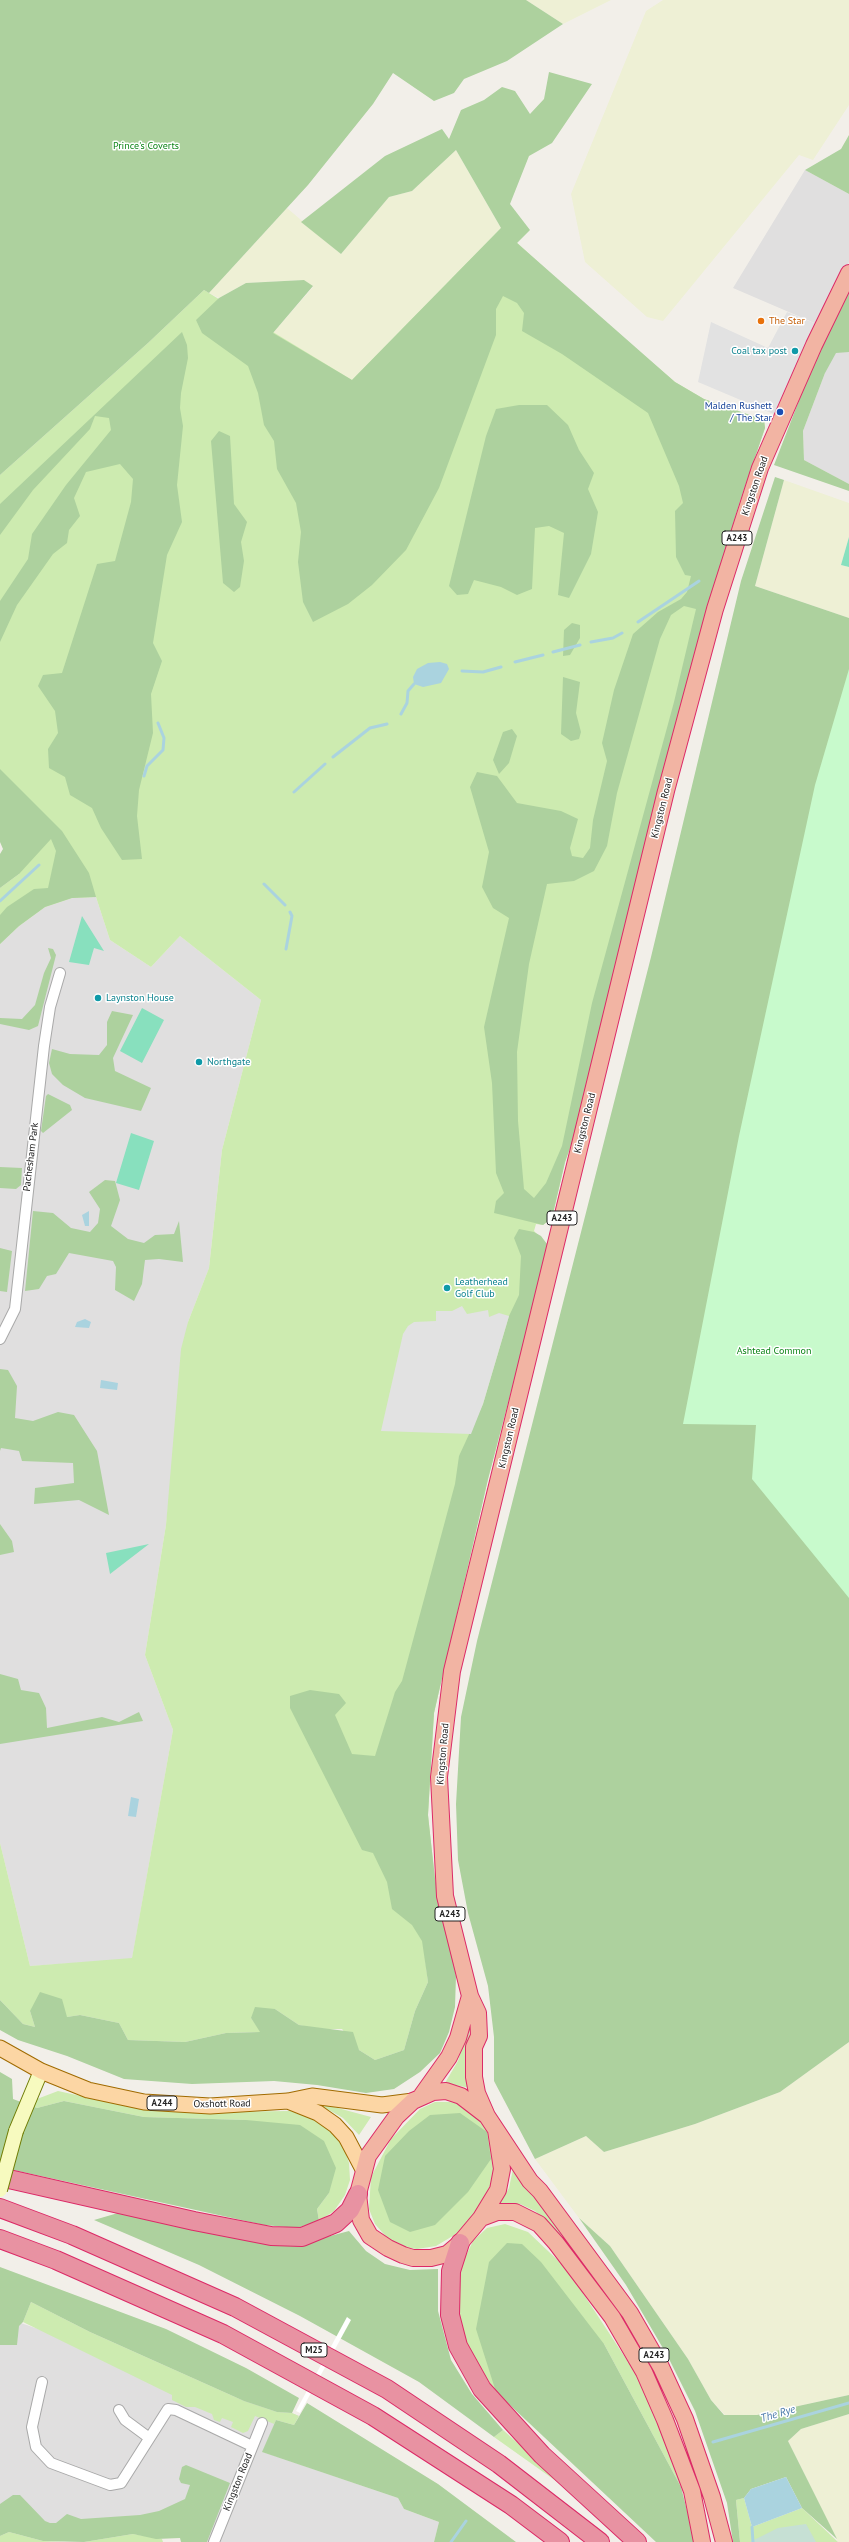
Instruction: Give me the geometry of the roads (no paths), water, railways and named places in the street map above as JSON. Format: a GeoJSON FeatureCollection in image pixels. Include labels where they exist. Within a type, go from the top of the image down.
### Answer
{"type":"FeatureCollection","features":[{"type":"Feature","properties":{"kind":"highway","name":"Kingston Road"},"geometry":{"type":"LineString","coordinates":[[496,2130],[477,2094],[474,2076],[474,2047],[479,2036],[478,2013],[470,1996],[445,1896],[440,1831],[439,1777],[452,1670],[545,1297],[666,791],[715,609],[760,468],[814,344],[849,273]]}},
{"type":"Feature","properties":{"kind":"highway","name":"Kingston Road"},"geometry":{"type":"LineString","coordinates":[[358,2194],[368,2156],[380,2137],[418,2098],[450,2057],[458,2038],[470,1996]]}},
{"type":"Feature","properties":{"kind":"highway"},"geometry":{"type":"LineString","coordinates":[[479,2036],[481,2048],[481,2074],[489,2099],[536,2178],[540,2191]]}},
{"type":"Feature","properties":{"kind":"highway"},"geometry":{"type":"LineString","coordinates":[[418,2098],[446,2091],[467,2100],[488,2116]]}},
{"type":"Feature","properties":{"kind":"highway"},"geometry":{"type":"LineString","coordinates":[[358,2194],[361,2220],[370,2236],[388,2248],[413,2258],[431,2258],[447,2254],[460,2243],[481,2218],[498,2190],[502,2169],[496,2130]]}},
{"type":"Feature","properties":{"kind":"highway","name":"A243"},"geometry":{"type":"LineString","coordinates":[[496,2130],[530,2181],[540,2191],[630,2313],[661,2366],[685,2419],[712,2497],[724,2542]]}},
{"type":"Feature","properties":{"kind":"highway"},"geometry":{"type":"LineString","coordinates":[[0,2177],[194,2221],[271,2236],[302,2237],[336,2223],[350,2210],[358,2194]]}},
{"type":"Feature","properties":{"kind":"highway","name":"M25"},"geometry":{"type":"LineString","coordinates":[[0,2208],[72,2235],[235,2306],[387,2389],[499,2464],[600,2542]]}},
{"type":"Feature","properties":{"kind":"highway","name":"A243"},"geometry":{"type":"LineString","coordinates":[[481,2218],[497,2212],[515,2212],[539,2224],[556,2243],[612,2317],[644,2372],[666,2420],[692,2491],[702,2542]]}},
{"type":"Feature","properties":{"kind":"highway"},"geometry":{"type":"LineString","coordinates":[[0,2239],[56,2260],[243,2345],[373,2416],[511,2505],[560,2542]]}},
{"type":"Feature","properties":{"kind":"highway"},"geometry":{"type":"LineString","coordinates":[[460,2243],[451,2271],[450,2315],[458,2346],[482,2390],[542,2454],[637,2542]]}},
{"type":"Feature","properties":{"kind":"main road","name":"Oxshott Road"},"geometry":{"type":"LineString","coordinates":[[0,2048],[41,2071],[88,2090],[144,2102],[210,2106],[288,2101],[312,2096],[382,2105],[418,2098]]}},
{"type":"Feature","properties":{"kind":"main road"},"geometry":{"type":"LineString","coordinates":[[0,2190],[16,2131],[41,2071]]}},
{"type":"Feature","properties":{"kind":"main road","name":"Oxshott Road"},"geometry":{"type":"LineString","coordinates":[[288,2101],[318,2113],[335,2125],[346,2137],[364,2171]]}},
{"type":"Feature","properties":{"kind":"street","name":"Pachesham Park"},"geometry":{"type":"LineString","coordinates":[[0,1340],[15,1309],[44,1046],[50,1007],[60,973]]}},
{"type":"Feature","properties":{"kind":"street"},"geometry":{"type":"LineString","coordinates":[[42,2382],[32,2427],[33,2438],[39,2452],[51,2463],[115,2486],[121,2483],[148,2437],[165,2412],[172,2409],[252,2446]]}},
{"type":"Feature","properties":{"kind":"street"},"geometry":{"type":"LineString","coordinates":[[119,2410],[125,2420],[148,2437]]}},
{"type":"Feature","properties":{"kind":"street","name":"Kingston Road"},"geometry":{"type":"LineString","coordinates":[[214,2542],[262,2423]]}},
{"type":"Feature","properties":{"kind":"water"},"geometry":{"type":"Polygon","coordinates":[[[440,662],[447,664],[449,669],[441,683],[423,687],[414,684],[413,677],[417,669],[428,663],[440,662]]]}},
{"type":"Feature","properties":{"kind":"water"},"geometry":{"type":"Polygon","coordinates":[[[89,1211],[89,1226],[85,1226],[82,1215],[89,1211]]]}},
{"type":"Feature","properties":{"kind":"water"},"geometry":{"type":"Polygon","coordinates":[[[85,1319],[91,1322],[89,1328],[75,1327],[77,1322],[85,1319]]]}},
{"type":"Feature","properties":{"kind":"water"},"geometry":{"type":"Polygon","coordinates":[[[101,1380],[118,1383],[117,1390],[100,1388],[101,1380]]]}},
{"type":"Feature","properties":{"kind":"water"},"geometry":{"type":"Polygon","coordinates":[[[131,1797],[139,1799],[136,1817],[128,1816],[131,1797]]]}},
{"type":"Feature","properties":{"kind":"water"},"geometry":{"type":"Polygon","coordinates":[[[786,2477],[802,2508],[752,2527],[744,2498],[751,2489],[786,2477]]]}},
{"type":"Feature","properties":{"kind":"waterway"},"geometry":{"type":"LineString","coordinates":[[638,622],[699,581]]}},
{"type":"Feature","properties":{"kind":"waterway"},"geometry":{"type":"LineString","coordinates":[[591,642],[613,638],[622,633]]}},
{"type":"Feature","properties":{"kind":"waterway"},"geometry":{"type":"LineString","coordinates":[[553,652],[580,645]]}},
{"type":"Feature","properties":{"kind":"waterway"},"geometry":{"type":"LineString","coordinates":[[515,662],[543,655]]}},
{"type":"Feature","properties":{"kind":"waterway"},"geometry":{"type":"LineString","coordinates":[[462,671],[483,672],[501,667]]}},
{"type":"Feature","properties":{"kind":"waterway"},"geometry":{"type":"LineString","coordinates":[[401,714],[407,703],[408,691],[414,684]]}},
{"type":"Feature","properties":{"kind":"waterway"},"geometry":{"type":"LineString","coordinates":[[144,776],[147,766],[163,750],[164,738],[158,723]]}},
{"type":"Feature","properties":{"kind":"waterway"},"geometry":{"type":"LineString","coordinates":[[333,757],[370,728],[387,724]]}},
{"type":"Feature","properties":{"kind":"waterway"},"geometry":{"type":"LineString","coordinates":[[294,792],[325,764]]}},
{"type":"Feature","properties":{"kind":"waterway"},"geometry":{"type":"LineString","coordinates":[[0,901],[39,865]]}},
{"type":"Feature","properties":{"kind":"waterway"},"geometry":{"type":"LineString","coordinates":[[264,884],[285,905]]}},
{"type":"Feature","properties":{"kind":"waterway"},"geometry":{"type":"LineString","coordinates":[[286,949],[292,916],[290,912]]}},
{"type":"Feature","properties":{"kind":"waterway","name":"The Rye"},"geometry":{"type":"LineString","coordinates":[[713,2442],[849,2403]]}},
{"type":"Feature","properties":{"kind":"waterway","name":"The Rye"},"geometry":{"type":"LineString","coordinates":[[451,2542],[466,2521]]}},
{"type":"Feature","properties":{"kind":"waterway"},"geometry":{"type":"LineString","coordinates":[[752,2527],[753,2542]]}},
{"type":"Feature","properties":{"kind":"place","name":"The Star"},"geometry":{"type":"Point","coordinates":[761,321]}},
{"type":"Feature","properties":{"kind":"place","name":"Coal tax post"},"geometry":{"type":"Point","coordinates":[795,351]}},
{"type":"Feature","properties":{"kind":"place","name":"Malden Rushett / The Star"},"geometry":{"type":"Point","coordinates":[780,412]}},
{"type":"Feature","properties":{"kind":"place","name":"Laynston House"},"geometry":{"type":"Point","coordinates":[98,998]}},
{"type":"Feature","properties":{"kind":"place","name":"Northgate"},"geometry":{"type":"Point","coordinates":[199,1062]}},
{"type":"Feature","properties":{"kind":"place","name":"Leatherhead Golf Club"},"geometry":{"type":"Point","coordinates":[447,1288]}},
{"type":"Feature","properties":{"kind":"park label","name":"Prince's Coverts"},"geometry":{"type":"Point","coordinates":[146,146]}},
{"type":"Feature","properties":{"kind":"park label","name":"Ashtead Common"},"geometry":{"type":"Point","coordinates":[774,1351]}}]}
